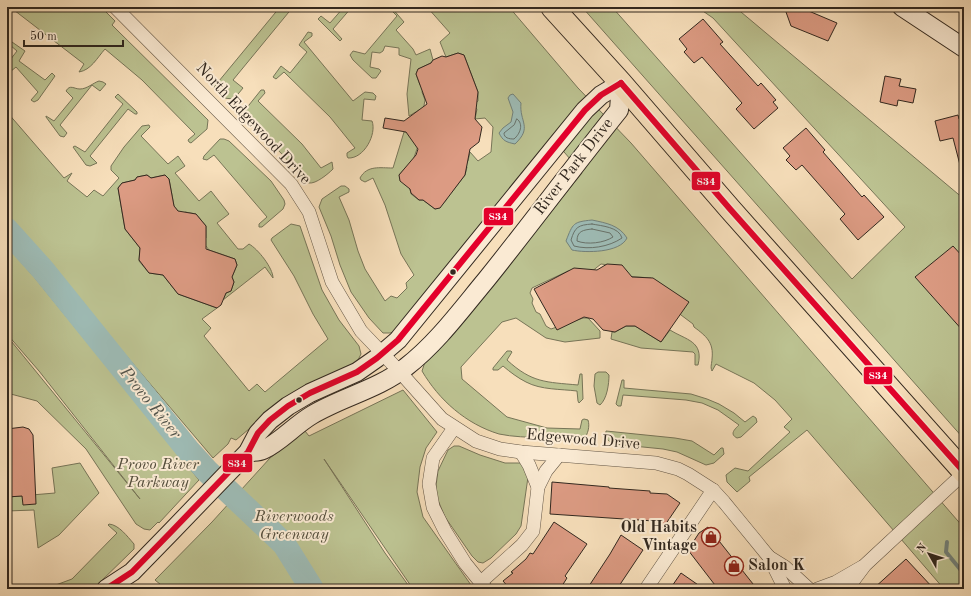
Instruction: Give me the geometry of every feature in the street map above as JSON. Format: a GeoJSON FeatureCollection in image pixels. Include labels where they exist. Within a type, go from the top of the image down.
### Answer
{"type":"FeatureCollection","features":[{"type":"Feature","properties":{"kind":"highway"},"geometry":{"type":"LineString","coordinates":[[552,7],[621,83],[730,209],[964,473]]}},
{"type":"Feature","properties":{"kind":"street","name":"North Edgewood Drive"},"geometry":{"type":"LineString","coordinates":[[116,7],[291,184],[309,212],[332,282],[361,331],[391,362]]}},
{"type":"Feature","properties":{"kind":"street"},"geometry":{"type":"LineString","coordinates":[[902,7],[964,48]]}},
{"type":"Feature","properties":{"kind":"street","name":"River Park Drive"},"geometry":{"type":"LineString","coordinates":[[391,362],[398,340],[585,110],[601,95],[621,83]]}},
{"type":"Feature","properties":{"kind":"street","name":"River Park Drive"},"geometry":{"type":"LineString","coordinates":[[391,362],[425,352],[452,321],[502,260],[619,110],[621,83]]}},
{"type":"Feature","properties":{"kind":"street","name":"Edgewood Drive"},"geometry":{"type":"LineString","coordinates":[[391,362],[442,419],[476,441],[488,446],[521,452],[656,464],[688,474],[713,490],[724,502],[769,557],[785,589]]}},
{"type":"Feature","properties":{"kind":"street"},"geometry":{"type":"LineString","coordinates":[[248,452],[262,451],[312,415],[384,381],[391,362]]}},
{"type":"Feature","properties":{"kind":"street"},"geometry":{"type":"LineString","coordinates":[[106,589],[131,580],[195,507],[248,452],[258,433],[270,420],[288,406],[310,393],[357,372],[391,362]]}},
{"type":"Feature","properties":{"kind":"street"},"geometry":{"type":"LineString","coordinates":[[454,428],[433,458],[429,484],[432,507],[465,564],[484,586],[522,545],[533,530],[538,487],[546,472],[559,456]]}},
{"type":"Feature","properties":{"kind":"street"},"geometry":{"type":"LineString","coordinates":[[521,452],[531,469],[538,487]]}},
{"type":"Feature","properties":{"kind":"street"},"geometry":{"type":"LineString","coordinates":[[847,589],[865,565],[964,473]]}},
{"type":"Feature","properties":{"kind":"street"},"geometry":{"type":"LineString","coordinates":[[646,589],[713,490]]}},
{"type":"Feature","properties":{"kind":"street","name":"Edgewood Drive"},"geometry":{"type":"LineString","coordinates":[[769,557],[785,567],[808,589]]}},
{"type":"Feature","properties":{"kind":"street"},"geometry":{"type":"LineString","coordinates":[[808,589],[816,589],[836,582],[865,565]]}},
{"type":"Feature","properties":{"kind":"green space"},"geometry":{"type":"Polygon","coordinates":[[[10,7],[101,7],[115,21],[112,25],[208,120],[207,129],[191,143],[189,142],[188,140],[195,134],[142,80],[105,49],[87,69],[79,72],[84,64],[10,7]]]}},
{"type":"Feature","properties":{"kind":"green space"},"geometry":{"type":"Polygon","coordinates":[[[280,7],[293,7],[233,80],[243,88],[234,99],[223,98],[214,87],[280,7]]]}},
{"type":"Feature","properties":{"kind":"green space"},"geometry":{"type":"Polygon","coordinates":[[[344,7],[352,7],[333,29],[342,39],[340,41],[318,19],[321,16],[330,23],[344,7]]]}},
{"type":"Feature","properties":{"kind":"green space"},"geometry":{"type":"Polygon","coordinates":[[[388,7],[391,7],[404,22],[396,30],[413,49],[416,55],[430,49],[433,60],[431,63],[418,69],[416,74],[420,85],[424,87],[422,92],[425,100],[423,111],[419,110],[409,116],[407,94],[411,59],[399,55],[399,48],[385,46],[383,51],[380,53],[372,52],[370,67],[381,71],[376,78],[372,78],[353,60],[350,55],[353,51],[365,54],[397,16],[388,7]]]}},
{"type":"Feature","properties":{"kind":"green space"},"geometry":{"type":"Polygon","coordinates":[[[427,7],[509,7],[578,88],[631,143],[964,528],[964,589],[944,589],[807,430],[749,477],[750,481],[737,492],[727,482],[726,475],[735,468],[748,471],[790,432],[784,427],[792,419],[775,400],[754,383],[716,364],[712,371],[712,348],[708,340],[694,327],[693,324],[677,312],[651,278],[625,276],[617,266],[601,264],[591,272],[568,271],[532,288],[530,293],[536,312],[540,314],[546,326],[551,329],[583,318],[588,318],[600,331],[600,338],[565,342],[546,338],[516,318],[502,322],[461,367],[462,379],[507,417],[547,428],[580,429],[582,420],[588,420],[589,425],[587,435],[584,439],[563,440],[499,434],[475,424],[454,410],[445,401],[422,371],[425,362],[454,331],[582,173],[553,139],[396,331],[383,333],[369,318],[351,292],[319,207],[322,199],[341,186],[345,186],[349,189],[349,192],[339,197],[349,220],[365,269],[385,301],[391,296],[397,298],[407,288],[406,283],[414,275],[401,254],[385,205],[373,178],[365,182],[360,178],[370,169],[393,168],[404,132],[406,132],[419,143],[411,166],[407,166],[399,175],[410,189],[411,194],[419,200],[423,200],[435,209],[440,207],[447,199],[446,194],[451,193],[465,175],[467,167],[464,164],[468,161],[470,152],[478,161],[491,152],[493,127],[485,118],[475,119],[477,109],[473,105],[478,101],[478,92],[464,55],[458,53],[446,57],[440,42],[450,33],[427,7]]]}},
{"type":"Feature","properties":{"kind":"green space"},"geometry":{"type":"Polygon","coordinates":[[[582,7],[612,7],[852,279],[905,227],[713,18],[697,7],[735,7],[964,199],[964,439],[582,7]]]}},
{"type":"Feature","properties":{"kind":"green space"},"geometry":{"type":"Polygon","coordinates":[[[308,32],[312,33],[312,36],[304,42],[353,101],[365,92],[373,93],[376,96],[375,100],[364,99],[362,120],[372,121],[373,132],[368,145],[354,157],[348,158],[347,153],[355,148],[330,117],[284,72],[276,79],[273,77],[281,66],[290,73],[307,52],[299,45],[308,32]]]}},
{"type":"Feature","properties":{"kind":"green space"},"geometry":{"type":"Polygon","coordinates":[[[12,42],[25,51],[19,61],[45,80],[52,73],[55,76],[38,100],[34,102],[31,100],[38,92],[16,67],[10,72],[7,71],[7,64],[17,51],[10,45],[9,43],[12,42]]]}},
{"type":"Feature","properties":{"kind":"green space"},"geometry":{"type":"Polygon","coordinates":[[[99,81],[106,84],[100,91],[92,85],[60,125],[67,133],[64,137],[60,136],[46,116],[54,121],[73,98],[66,91],[69,88],[72,87],[83,89],[99,81]]]}},
{"type":"Feature","properties":{"kind":"green space"},"geometry":{"type":"Polygon","coordinates":[[[261,90],[264,90],[265,93],[258,101],[302,144],[321,168],[332,162],[333,169],[325,176],[312,183],[305,181],[283,155],[246,119],[245,110],[261,90]]]}},
{"type":"Feature","properties":{"kind":"green space"},"geometry":{"type":"Polygon","coordinates":[[[118,94],[137,112],[137,114],[128,109],[90,156],[97,163],[90,166],[86,165],[73,147],[75,146],[85,152],[123,104],[115,97],[118,94]]]}},
{"type":"Feature","properties":{"kind":"green space"},"geometry":{"type":"Polygon","coordinates":[[[7,112],[64,178],[72,173],[67,181],[87,197],[94,190],[103,196],[119,178],[111,170],[111,166],[124,147],[142,126],[149,125],[150,127],[141,136],[168,164],[178,156],[185,166],[175,173],[199,201],[211,191],[229,214],[217,223],[238,249],[243,249],[249,244],[253,246],[268,264],[273,278],[265,267],[223,300],[226,293],[231,291],[234,282],[232,277],[237,265],[235,259],[209,250],[202,241],[206,238],[206,226],[196,214],[185,212],[181,215],[174,206],[169,179],[165,175],[151,178],[147,175],[122,183],[118,188],[125,229],[140,248],[139,261],[149,273],[163,275],[178,294],[217,308],[202,319],[211,328],[204,336],[249,391],[257,384],[265,392],[328,339],[313,314],[294,276],[271,240],[291,224],[300,226],[322,290],[339,320],[359,346],[361,354],[357,362],[301,389],[271,410],[236,440],[231,438],[228,444],[213,458],[7,215],[7,112]]]}},
{"type":"Feature","properties":{"kind":"green space"},"geometry":{"type":"Polygon","coordinates":[[[220,139],[229,141],[271,181],[284,200],[285,204],[283,209],[262,227],[259,227],[259,224],[267,217],[214,155],[207,160],[203,159],[220,139]]]}},
{"type":"Feature","properties":{"kind":"green space","name":"Provo River Parkway"},"geometry":{"type":"Polygon","coordinates":[[[7,246],[35,278],[199,480],[159,523],[158,522],[150,530],[144,529],[136,524],[86,449],[37,401],[7,393],[7,336],[140,499],[39,371],[7,334],[7,246]]]}},
{"type":"Feature","properties":{"kind":"green space"},"geometry":{"type":"Polygon","coordinates":[[[626,326],[635,326],[661,342],[670,330],[687,339],[696,346],[699,357],[698,365],[695,365],[695,354],[693,352],[641,348],[611,339],[612,332],[626,326]]]}},
{"type":"Feature","properties":{"kind":"green space"},"geometry":{"type":"Polygon","coordinates":[[[507,351],[512,352],[507,360],[516,368],[540,380],[578,385],[580,374],[582,374],[583,399],[579,403],[577,391],[545,388],[532,385],[517,377],[503,366],[498,370],[493,370],[507,351]]]}},
{"type":"Feature","properties":{"kind":"green space"},"geometry":{"type":"Polygon","coordinates":[[[598,372],[606,372],[609,375],[606,395],[600,405],[597,403],[594,386],[595,374],[598,372]]]}},
{"type":"Feature","properties":{"kind":"green space"},"geometry":{"type":"Polygon","coordinates":[[[622,380],[624,380],[624,388],[691,394],[719,404],[745,422],[753,416],[756,418],[757,422],[741,437],[737,438],[733,435],[733,433],[739,425],[718,410],[702,403],[686,400],[623,395],[621,406],[618,406],[616,404],[622,380]]]}},
{"type":"Feature","properties":{"kind":"green space","name":"Riverwoods Greenway"},"geometry":{"type":"Polygon","coordinates":[[[403,390],[437,432],[426,448],[420,467],[417,492],[423,517],[471,585],[466,589],[413,589],[324,459],[385,553],[411,589],[166,589],[155,580],[212,522],[270,458],[305,431],[309,436],[403,390]]]}},
{"type":"Feature","properties":{"kind":"green space"},"geometry":{"type":"Polygon","coordinates":[[[606,431],[692,441],[714,455],[721,448],[723,448],[724,454],[714,463],[706,465],[677,452],[663,449],[613,444],[607,439],[606,431]]]}},
{"type":"Feature","properties":{"kind":"green space"},"geometry":{"type":"Polygon","coordinates":[[[454,446],[459,446],[505,463],[520,463],[524,467],[528,477],[521,526],[516,534],[491,558],[483,563],[478,562],[472,556],[445,517],[435,493],[438,471],[448,450],[454,446]]]}},
{"type":"Feature","properties":{"kind":"green space"},"geometry":{"type":"Polygon","coordinates":[[[80,463],[99,493],[59,535],[38,548],[34,510],[7,511],[7,496],[55,493],[52,468],[80,463]]]}},
{"type":"Feature","properties":{"kind":"green space"},"geometry":{"type":"Polygon","coordinates":[[[108,525],[116,526],[123,531],[134,544],[134,549],[93,589],[45,589],[72,579],[117,533],[108,525]]]}},
{"type":"Feature","properties":{"kind":"water"},"geometry":{"type":"Polygon","coordinates":[[[513,94],[521,103],[524,124],[523,133],[515,144],[505,141],[499,133],[511,122],[513,112],[508,98],[513,94]]]}},
{"type":"Feature","properties":{"kind":"water"},"geometry":{"type":"Polygon","coordinates":[[[592,220],[616,227],[627,238],[617,247],[602,251],[585,252],[572,250],[566,241],[574,224],[592,220]]]}},
{"type":"Feature","properties":{"kind":"building"},"geometry":{"type":"Polygon","coordinates":[[[790,7],[803,7],[804,9],[837,23],[828,41],[791,26],[786,12],[790,7]]]}},
{"type":"Feature","properties":{"kind":"building"},"geometry":{"type":"Polygon","coordinates":[[[703,19],[723,42],[720,44],[758,86],[761,83],[776,100],[773,102],[778,108],[754,129],[736,109],[742,103],[702,57],[694,63],[684,52],[687,49],[679,39],[703,19]]]}},
{"type":"Feature","properties":{"kind":"building"},"geometry":{"type":"Polygon","coordinates":[[[458,53],[464,55],[478,92],[475,119],[482,127],[479,142],[470,149],[465,175],[440,208],[435,209],[423,200],[419,200],[411,193],[410,189],[400,181],[399,175],[416,155],[418,149],[406,132],[383,128],[385,118],[404,121],[427,104],[416,74],[418,69],[442,56],[446,57],[458,53]]]}},
{"type":"Feature","properties":{"kind":"building"},"geometry":{"type":"Polygon","coordinates":[[[885,76],[901,79],[899,86],[916,89],[913,103],[898,100],[897,106],[880,102],[885,76]]]}},
{"type":"Feature","properties":{"kind":"building"},"geometry":{"type":"Polygon","coordinates":[[[958,115],[959,119],[964,118],[964,164],[960,165],[953,138],[940,141],[935,121],[958,115]]]}},
{"type":"Feature","properties":{"kind":"building"},"geometry":{"type":"Polygon","coordinates":[[[806,128],[825,150],[823,152],[862,197],[864,195],[884,217],[858,240],[840,219],[845,214],[802,165],[796,170],[786,160],[790,156],[783,148],[806,128]]]}},
{"type":"Feature","properties":{"kind":"building"},"geometry":{"type":"Polygon","coordinates":[[[147,175],[151,178],[165,175],[169,179],[174,206],[178,211],[196,214],[206,226],[206,249],[235,259],[237,265],[232,277],[234,282],[231,291],[226,293],[221,305],[217,308],[178,294],[163,275],[149,273],[139,260],[140,248],[125,229],[118,188],[122,183],[147,175]]]}},
{"type":"Feature","properties":{"kind":"building"},"geometry":{"type":"Polygon","coordinates":[[[953,246],[964,258],[964,332],[915,277],[953,246]]]}},
{"type":"Feature","properties":{"kind":"building"},"geometry":{"type":"Polygon","coordinates":[[[607,264],[622,265],[632,277],[653,278],[689,302],[661,342],[635,326],[626,326],[615,332],[603,330],[593,319],[584,317],[557,330],[534,289],[574,268],[597,270],[607,264]]]}},
{"type":"Feature","properties":{"kind":"building"},"geometry":{"type":"Polygon","coordinates":[[[23,427],[29,429],[33,435],[36,504],[23,505],[22,496],[7,497],[7,429],[23,427]]]}},
{"type":"Feature","properties":{"kind":"building"},"geometry":{"type":"Polygon","coordinates":[[[552,482],[650,491],[650,493],[667,494],[680,503],[663,528],[654,521],[550,514],[552,482]]]}},
{"type":"Feature","properties":{"kind":"building"},"geometry":{"type":"Polygon","coordinates":[[[554,522],[587,544],[565,576],[567,578],[560,589],[510,589],[503,581],[513,573],[511,572],[526,559],[530,553],[533,554],[554,522]]]}},
{"type":"Feature","properties":{"kind":"building"},"geometry":{"type":"Polygon","coordinates":[[[708,527],[757,589],[718,589],[688,550],[699,533],[708,527]]]}},
{"type":"Feature","properties":{"kind":"building"},"geometry":{"type":"Polygon","coordinates":[[[621,535],[643,550],[617,589],[587,589],[610,554],[621,535]]]}},
{"type":"Feature","properties":{"kind":"building"},"geometry":{"type":"Polygon","coordinates":[[[906,559],[934,589],[873,589],[906,559]]]}},
{"type":"Feature","properties":{"kind":"building"},"geometry":{"type":"Polygon","coordinates":[[[681,573],[704,589],[670,589],[681,573]]]}},
{"type":"Feature","properties":{"kind":"waterway","name":"Provo River"},"geometry":{"type":"LineString","coordinates":[[7,230],[43,270],[188,450],[208,472],[284,544],[312,589]]}},
{"type":"Feature","properties":{"kind":"waterway"},"geometry":{"type":"LineString","coordinates":[[947,542],[946,552],[964,574]]}},
{"type":"Feature","properties":{"kind":"transit line","name":"834"},"geometry":{"type":"LineString","coordinates":[[621,83],[730,209],[964,472]]}},
{"type":"Feature","properties":{"kind":"transit line","name":"834"},"geometry":{"type":"LineString","coordinates":[[106,589],[132,572],[171,532],[248,452],[258,433],[270,420],[288,406],[310,393],[357,372],[377,358],[398,340],[585,110],[601,95],[621,83]]}},
{"type":"Feature","properties":{"kind":"place","name":"Old Habits Vintage"},"geometry":{"type":"Point","coordinates":[711,537]}},
{"type":"Feature","properties":{"kind":"place","name":"Salon K"},"geometry":{"type":"Point","coordinates":[734,566]}}]}
